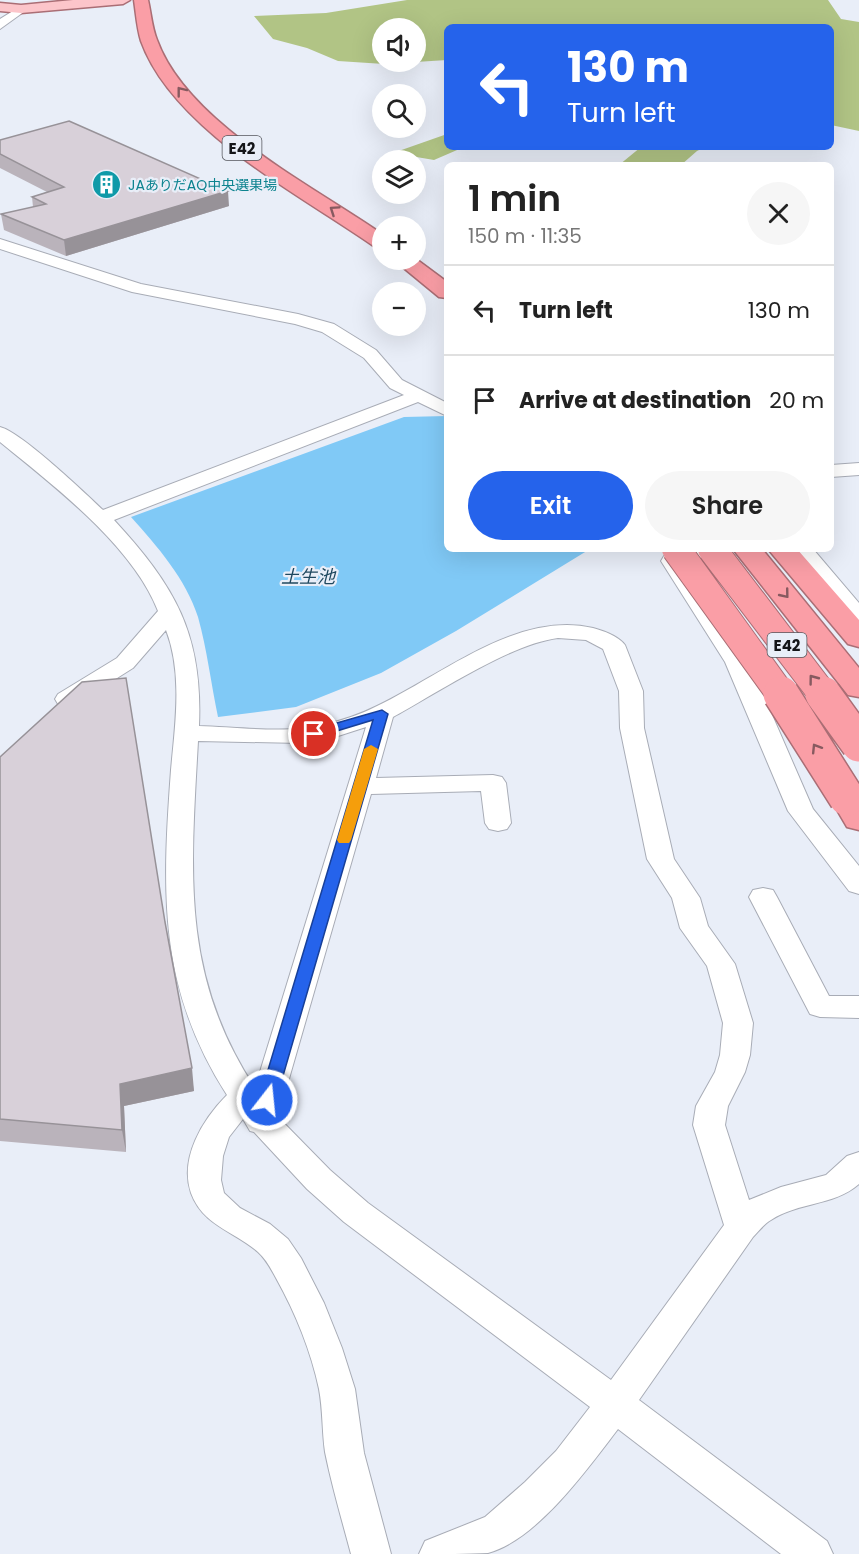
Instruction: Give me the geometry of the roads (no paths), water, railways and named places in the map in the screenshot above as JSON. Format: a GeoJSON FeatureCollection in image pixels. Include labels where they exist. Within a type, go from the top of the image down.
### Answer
{"type":"FeatureCollection","features":[{"type":"Feature","properties":{"kind":"highway","name":"E42"},"geometry":{"type":"LineString","coordinates":[[142,8],[151,46],[160,62],[188,100],[206,119],[266,165],[372,236]]}},
{"type":"Feature","properties":{"kind":"highway","name":"E42"},"geometry":{"type":"LineString","coordinates":[[219,106],[278,155],[372,217]]}},
{"type":"Feature","properties":{"kind":"highway"},"geometry":{"type":"LineString","coordinates":[[426,254],[444,267]]}},
{"type":"Feature","properties":{"kind":"highway"},"geometry":{"type":"LineString","coordinates":[[417,270],[444,290]]}},
{"type":"Feature","properties":{"kind":"highway"},"geometry":{"type":"LineString","coordinates":[[678,552],[791,709],[853,808]]}},
{"type":"Feature","properties":{"kind":"highway","name":"E42"},"geometry":{"type":"LineString","coordinates":[[715,552],[779,634],[859,744]]}},
{"type":"Feature","properties":{"kind":"highway","name":"E42"},"geometry":{"type":"LineString","coordinates":[[749,552],[859,688]]}},
{"type":"Feature","properties":{"kind":"highway"},"geometry":{"type":"LineString","coordinates":[[785,552],[859,638]]}},
{"type":"Feature","properties":{"kind":"main road"},"geometry":{"type":"LineString","coordinates":[[0,7],[21,9],[123,0]]}},
{"type":"Feature","properties":{"kind":"street"},"geometry":{"type":"LineString","coordinates":[[0,25],[21,9]]}},
{"type":"Feature","properties":{"kind":"street"},"geometry":{"type":"LineString","coordinates":[[0,244],[138,288],[298,319],[328,328],[362,348],[396,384],[444,409]]}},
{"type":"Feature","properties":{"kind":"street"},"geometry":{"type":"LineString","coordinates":[[100,518],[418,396]]}},
{"type":"Feature","properties":{"kind":"street"},"geometry":{"type":"LineString","coordinates":[[0,433],[47,470],[124,542],[148,574],[180,636],[188,695],[178,857],[179,926],[186,968],[198,1012],[225,1067],[252,1109],[351,1208],[813,1554]]}},
{"type":"Feature","properties":{"kind":"street"},"geometry":{"type":"LineString","coordinates":[[834,471],[859,469]]}},
{"type":"Feature","properties":{"kind":"street"},"geometry":{"type":"LineString","coordinates":[[703,552],[672,561],[737,662],[801,811],[859,885]]}},
{"type":"Feature","properties":{"kind":"street"},"geometry":{"type":"LineString","coordinates":[[805,552],[859,617]]}},
{"type":"Feature","properties":{"kind":"street"},"geometry":{"type":"LineString","coordinates":[[50,714],[66,699],[125,663],[169,613]]}},
{"type":"Feature","properties":{"kind":"street"},"geometry":{"type":"LineString","coordinates":[[186,733],[301,736],[326,732],[382,714],[496,651],[543,633],[577,631],[594,635],[613,645],[631,691],[632,728],[661,859],[686,898],[694,928],[721,963],[738,1023],[735,1055],[730,1072],[712,1106],[710,1125],[741,1227]]}},
{"type":"Feature","properties":{"kind":"street"},"geometry":{"type":"LineString","coordinates":[[252,1109],[382,714]]}},
{"type":"Feature","properties":{"kind":"street"},"geometry":{"type":"LineString","coordinates":[[360,786],[493,783],[498,823]]}},
{"type":"Feature","properties":{"kind":"street"},"geometry":{"type":"LineString","coordinates":[[763,897],[819,1006],[859,1007]]}},
{"type":"Feature","properties":{"kind":"street"},"geometry":{"type":"LineString","coordinates":[[252,1109],[224,1117],[214,1132],[207,1157],[205,1180],[211,1202],[225,1215],[267,1240],[281,1255],[295,1281],[336,1387],[342,1438],[371,1554]]}},
{"type":"Feature","properties":{"kind":"street"},"geometry":{"type":"LineString","coordinates":[[439,1554],[499,1530],[539,1495],[569,1463],[615,1404],[741,1227],[758,1211],[781,1200],[836,1185],[859,1165]]}},
{"type":"Feature","properties":{"kind":"water","name":"土生池"},"geometry":{"type":"Polygon","coordinates":[[[444,416],[444,552],[585,552],[456,631],[381,673],[296,707],[218,717],[204,641],[193,603],[170,564],[131,517],[404,417],[444,416]]]}},
{"type":"Feature","properties":{"kind":"place","name":"JAありだAQ中央選果場"},"geometry":{"type":"Point","coordinates":[107,185]}}]}
